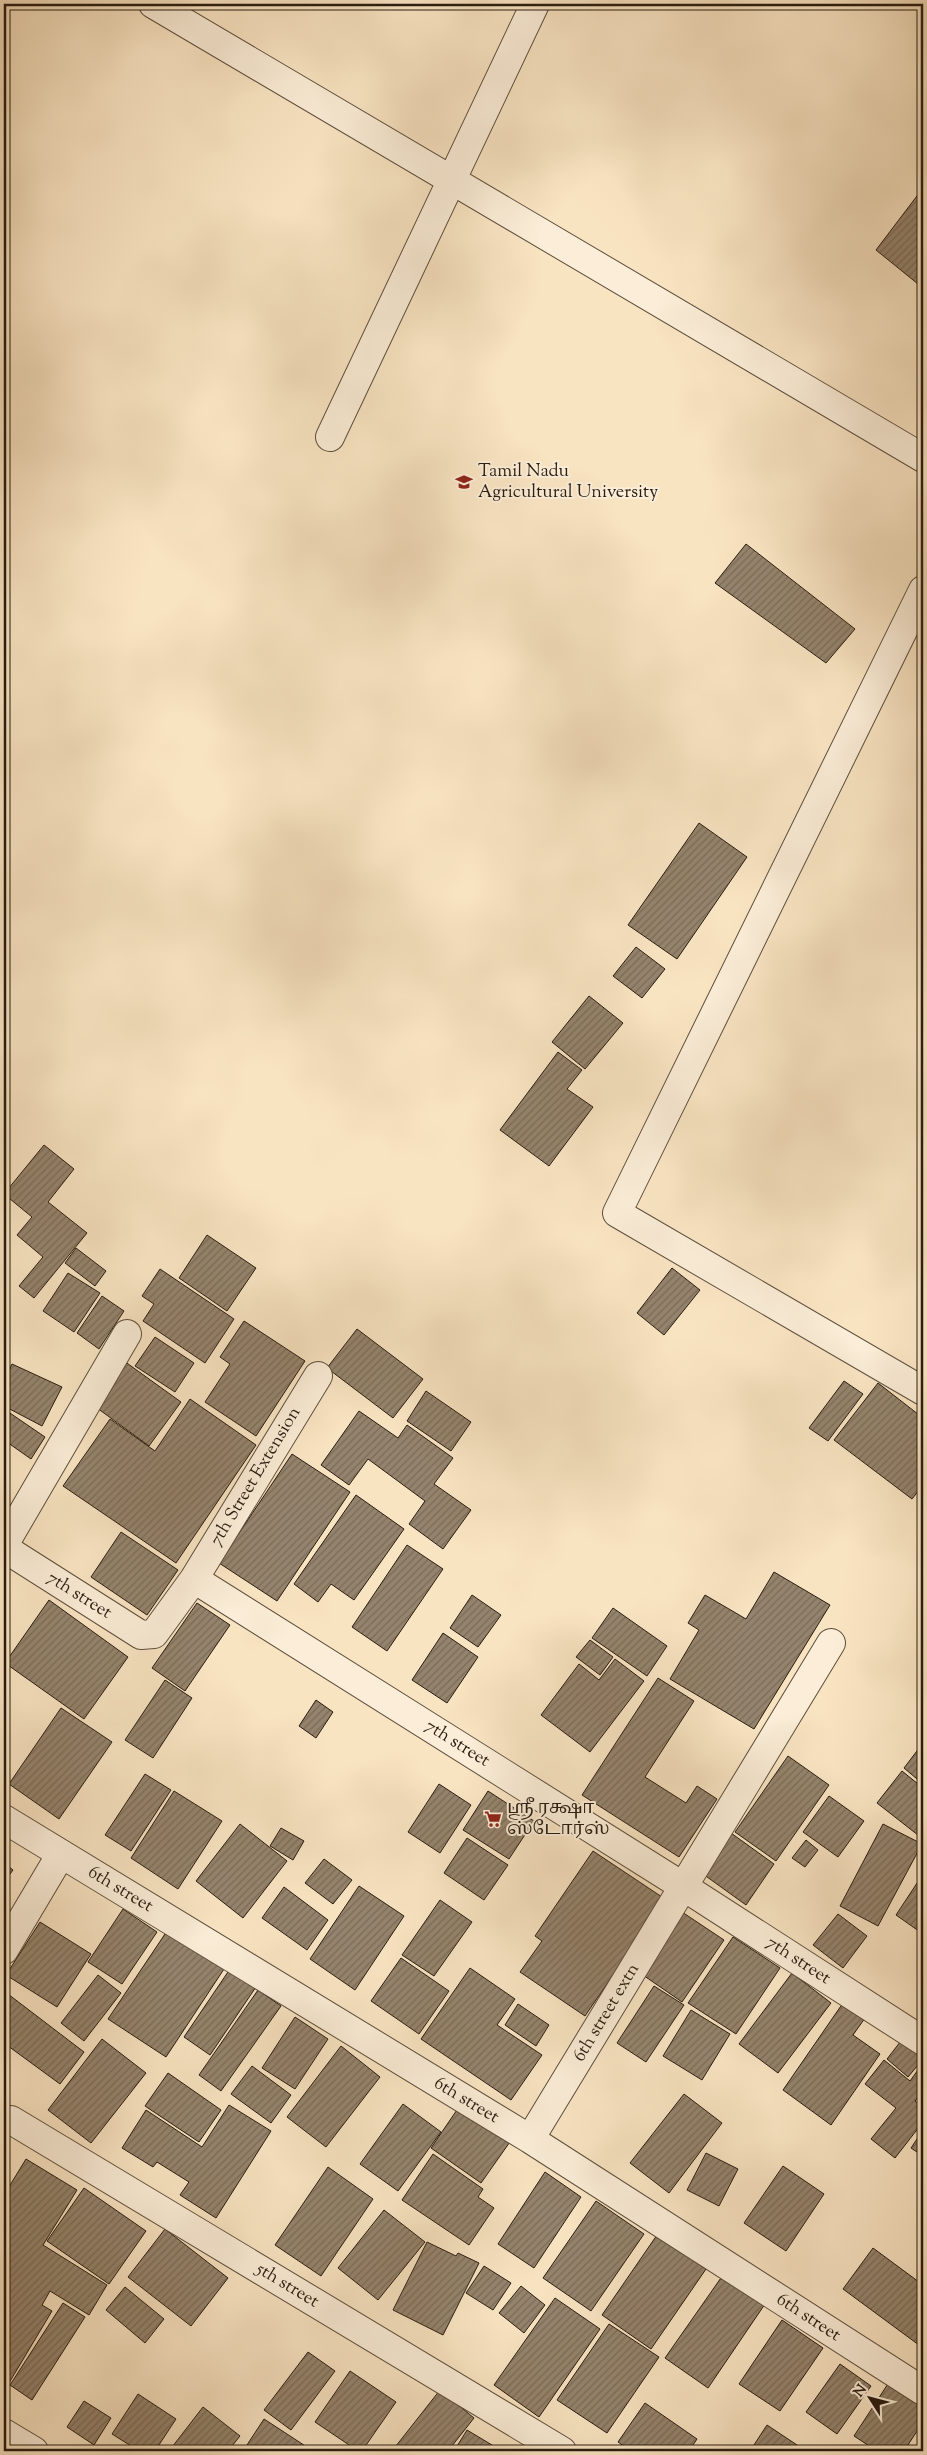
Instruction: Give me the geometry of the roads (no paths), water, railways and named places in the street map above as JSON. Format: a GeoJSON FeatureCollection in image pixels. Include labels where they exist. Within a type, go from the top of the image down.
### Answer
{"type":"FeatureCollection","features":[{"type":"Feature","properties":{"kind":"street"},"geometry":{"type":"LineString","coordinates":[[153,4],[923,458]]}},
{"type":"Feature","properties":{"kind":"street"},"geometry":{"type":"LineString","coordinates":[[330,437],[535,4]]}},
{"type":"Feature","properties":{"kind":"street"},"geometry":{"type":"LineString","coordinates":[[923,590],[617,1213],[923,1391]]}},
{"type":"Feature","properties":{"kind":"street"},"geometry":{"type":"LineString","coordinates":[[4,1547],[127,1334]]}},
{"type":"Feature","properties":{"kind":"street","name":"7th Street Extension"},"geometry":{"type":"LineString","coordinates":[[194,1579],[318,1376]]}},
{"type":"Feature","properties":{"kind":"street","name":"7th street"},"geometry":{"type":"LineString","coordinates":[[4,1547],[141,1635],[154,1634],[194,1579],[684,1887],[923,2041]]}},
{"type":"Feature","properties":{"kind":"street","name":"6th street extn"},"geometry":{"type":"LineString","coordinates":[[530,2139],[831,1643]]}},
{"type":"Feature","properties":{"kind":"street","name":"6th street"},"geometry":{"type":"LineString","coordinates":[[4,1819],[530,2139],[923,2391]]}},
{"type":"Feature","properties":{"kind":"street"},"geometry":{"type":"LineString","coordinates":[[4,1950],[61,1854]]}},
{"type":"Feature","properties":{"kind":"street","name":"5th street"},"geometry":{"type":"LineString","coordinates":[[11,2120],[562,2451]]}},
{"type":"Feature","properties":{"kind":"street"},"geometry":{"type":"LineString","coordinates":[[4,2434],[34,2451]]}},
{"type":"Feature","properties":{"kind":"place","name":"Tamil Nadu Agricultural University"},"geometry":{"type":"Point","coordinates":[464,482]}},
{"type":"Feature","properties":{"kind":"place","name":"ஶ்ரீ ரக்ஷா ஸ்டோர்ஸ்"},"geometry":{"type":"Point","coordinates":[493,1819]}}]}
